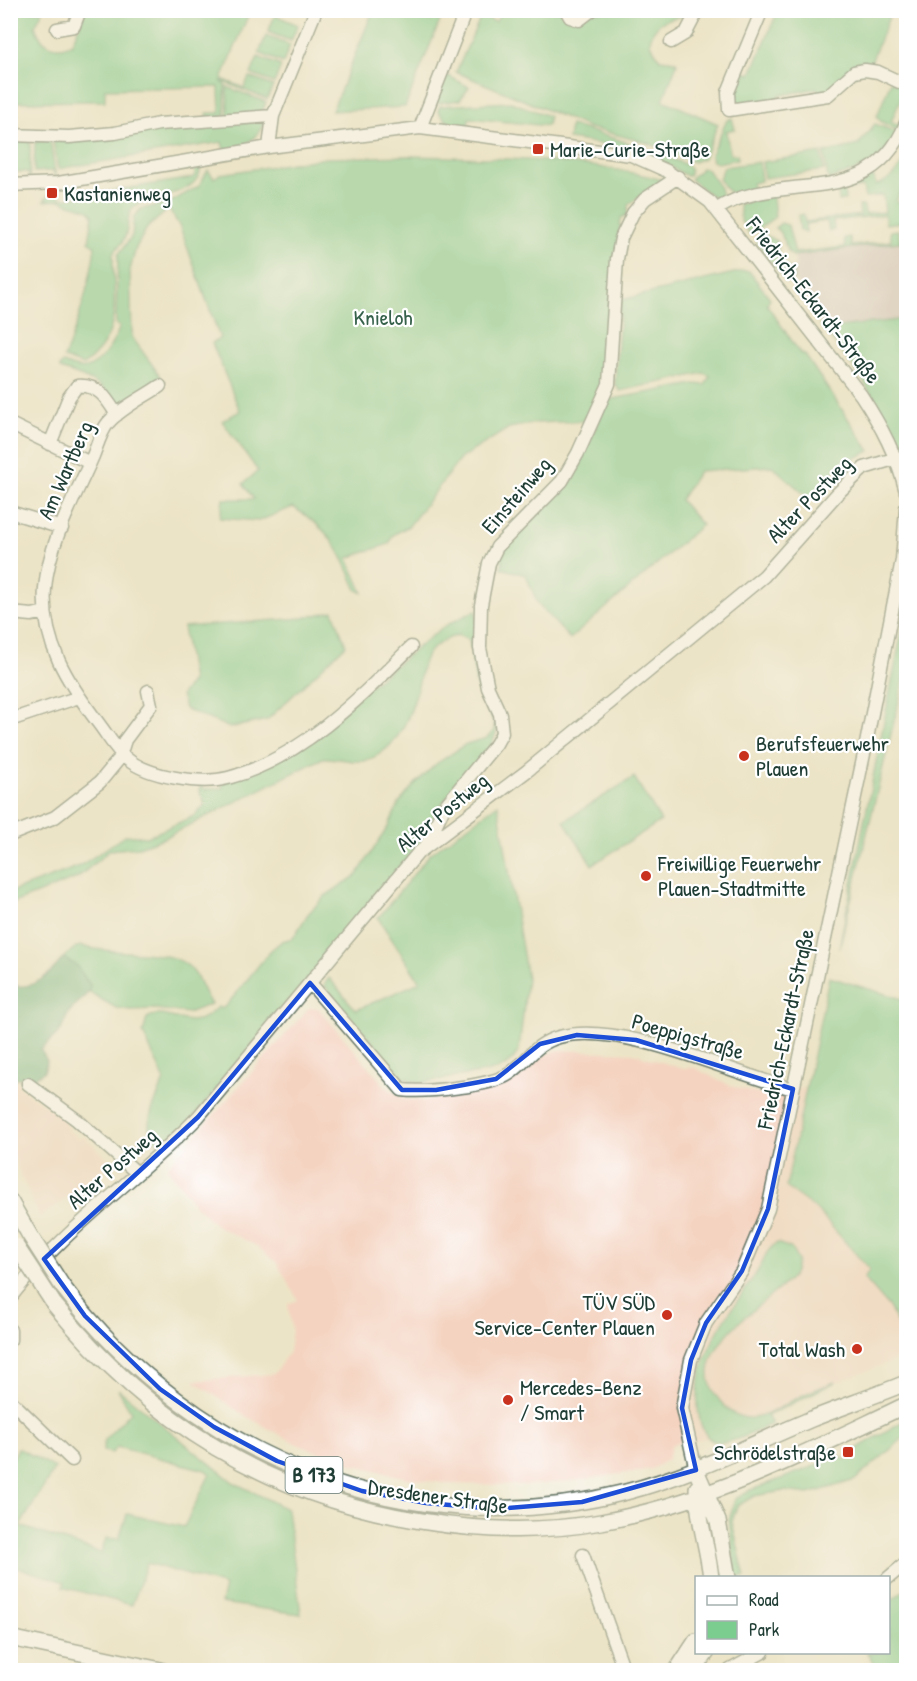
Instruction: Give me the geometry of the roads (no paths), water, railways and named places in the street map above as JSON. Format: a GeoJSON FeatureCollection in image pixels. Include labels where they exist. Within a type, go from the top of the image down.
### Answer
{"type":"FeatureCollection","features":[{"type":"Feature","properties":{"kind":"main road","name":"B 173"},"geometry":{"type":"LineString","coordinates":[[10,1201],[28,1234],[63,1287],[111,1344],[183,1407],[277,1461],[362,1491],[396,1499],[464,1508],[538,1508],[582,1502],[627,1492],[696,1470],[813,1419],[901,1385]]}},
{"type":"Feature","properties":{"kind":"main road","name":"Dresdener Straße"},"geometry":{"type":"LineString","coordinates":[[13,1242],[54,1304],[93,1351],[125,1382],[195,1436],[256,1471],[289,1485],[349,1506],[435,1523],[531,1530],[601,1522],[702,1495],[906,1405]]}},
{"type":"Feature","properties":{"kind":"main road"},"geometry":{"type":"LineString","coordinates":[[696,1470],[702,1495],[711,1576]]}},
{"type":"Feature","properties":{"kind":"main road"},"geometry":{"type":"LineString","coordinates":[[702,1495],[724,1546],[728,1576]]}},
{"type":"Feature","properties":{"kind":"main road"},"geometry":{"type":"LineString","coordinates":[[10,1638],[161,1671]]}},
{"type":"Feature","properties":{"kind":"main road"},"geometry":{"type":"LineString","coordinates":[[677,1671],[695,1643]]}},
{"type":"Feature","properties":{"kind":"main road"},"geometry":{"type":"LineString","coordinates":[[694,1671],[706,1654]]}},
{"type":"Feature","properties":{"kind":"street"},"geometry":{"type":"LineString","coordinates":[[57,29],[74,26],[80,10]]}},
{"type":"Feature","properties":{"kind":"street"},"geometry":{"type":"LineString","coordinates":[[269,147],[273,116],[316,10]]}},
{"type":"Feature","properties":{"kind":"street"},"geometry":{"type":"LineString","coordinates":[[420,128],[466,10]]}},
{"type":"Feature","properties":{"kind":"street"},"geometry":{"type":"LineString","coordinates":[[566,10],[570,16],[579,20],[592,10]]}},
{"type":"Feature","properties":{"kind":"street"},"geometry":{"type":"LineString","coordinates":[[672,42],[686,33],[698,10]]}},
{"type":"Feature","properties":{"kind":"street"},"geometry":{"type":"LineString","coordinates":[[762,10],[728,92],[729,110],[828,95],[854,72],[865,70],[878,72],[906,85]]}},
{"type":"Feature","properties":{"kind":"street"},"geometry":{"type":"LineString","coordinates":[[10,135],[52,138],[80,136],[159,124],[273,116]]}},
{"type":"Feature","properties":{"kind":"street"},"geometry":{"type":"LineString","coordinates":[[10,185],[58,183],[269,147],[420,128],[608,151],[650,163],[678,177],[714,206],[734,198],[850,180],[873,169],[887,157],[906,123]]}},
{"type":"Feature","properties":{"kind":"street","name":"Einsteinweg"},"geometry":{"type":"LineString","coordinates":[[426,847],[444,807],[496,744],[502,733],[500,714],[488,688],[480,648],[481,605],[489,563],[497,547],[562,481],[578,453],[609,384],[617,259],[621,238],[633,213],[645,199],[678,177]]}},
{"type":"Feature","properties":{"kind":"street","name":"Friedrich-Eckardt-Straße"},"geometry":{"type":"LineString","coordinates":[[714,206],[861,395],[902,458],[906,492]]}},
{"type":"Feature","properties":{"kind":"street"},"geometry":{"type":"LineString","coordinates":[[50,444],[69,397],[77,386],[90,387],[99,391],[117,416]]}},
{"type":"Feature","properties":{"kind":"street","name":"Am Wartberg"},"geometry":{"type":"LineString","coordinates":[[160,386],[107,423],[49,564],[45,612],[50,643],[58,663],[79,697],[121,753],[137,766],[185,779],[212,781],[248,771],[273,759],[336,718],[411,647]]}},
{"type":"Feature","properties":{"kind":"street"},"geometry":{"type":"LineString","coordinates":[[10,424],[90,464]]}},
{"type":"Feature","properties":{"kind":"street","name":"Alter Postweg"},"geometry":{"type":"LineString","coordinates":[[10,1298],[49,1253],[136,1172],[171,1145],[198,1117],[418,853],[527,771],[764,576],[837,494],[864,468],[902,458]]}},
{"type":"Feature","properties":{"kind":"street","name":"Friedrich-Eckardt-Straße"},"geometry":{"type":"LineString","coordinates":[[696,1470],[682,1408],[691,1360],[706,1323],[741,1271],[768,1209],[900,571],[906,508]]}},
{"type":"Feature","properties":{"kind":"street"},"geometry":{"type":"LineString","coordinates":[[10,512],[62,528]]}},
{"type":"Feature","properties":{"kind":"street"},"geometry":{"type":"LineString","coordinates":[[10,613],[32,615],[45,612]]}},
{"type":"Feature","properties":{"kind":"street"},"geometry":{"type":"LineString","coordinates":[[10,835],[55,817],[79,800],[114,766],[125,740],[151,705],[148,691]]}},
{"type":"Feature","properties":{"kind":"street"},"geometry":{"type":"LineString","coordinates":[[10,720],[79,697]]}},
{"type":"Feature","properties":{"kind":"street","name":"Poeppigstraße"},"geometry":{"type":"LineString","coordinates":[[310,983],[402,1090],[436,1090],[496,1080],[509,1074],[540,1044],[560,1036],[578,1035],[636,1040],[793,1089]]}},
{"type":"Feature","properties":{"kind":"street"},"geometry":{"type":"LineString","coordinates":[[28,1083],[100,1139],[136,1172]]}},
{"type":"Feature","properties":{"kind":"street"},"geometry":{"type":"LineString","coordinates":[[10,1330],[10,1340]]}},
{"type":"Feature","properties":{"kind":"street"},"geometry":{"type":"LineString","coordinates":[[10,1400],[72,1460]]}},
{"type":"Feature","properties":{"kind":"street"},"geometry":{"type":"LineString","coordinates":[[583,1555],[624,1671]]}},
{"type":"Feature","properties":{"kind":"street"},"geometry":{"type":"LineString","coordinates":[[890,1576],[906,1563]]}},
{"type":"Feature","properties":{"kind":"street"},"geometry":{"type":"LineString","coordinates":[[730,1671],[761,1654]]}},
{"type":"Feature","properties":{"kind":"place","name":"Marie-Curie-Straße"},"geometry":{"type":"Point","coordinates":[538,149]}},
{"type":"Feature","properties":{"kind":"place","name":"Kastanienweg"},"geometry":{"type":"Point","coordinates":[52,193]}},
{"type":"Feature","properties":{"kind":"place","name":"Berufsfeuerwehr Plauen"},"geometry":{"type":"Point","coordinates":[744,756]}},
{"type":"Feature","properties":{"kind":"place","name":"Freiwillige Feuerwehr Plauen-Stadtmitte"},"geometry":{"type":"Point","coordinates":[646,876]}},
{"type":"Feature","properties":{"kind":"place","name":"TÜV SÜD Service-Center Plauen"},"geometry":{"type":"Point","coordinates":[667,1315]}},
{"type":"Feature","properties":{"kind":"place","name":"Total Wash"},"geometry":{"type":"Point","coordinates":[857,1349]}},
{"type":"Feature","properties":{"kind":"place","name":"Mercedes-Benz / Smart"},"geometry":{"type":"Point","coordinates":[508,1400]}},
{"type":"Feature","properties":{"kind":"place","name":"Schrödelstraße"},"geometry":{"type":"Point","coordinates":[848,1452]}},
{"type":"Feature","properties":{"kind":"park label","name":"Knieloh"},"geometry":{"type":"Point","coordinates":[383,317]}}]}
